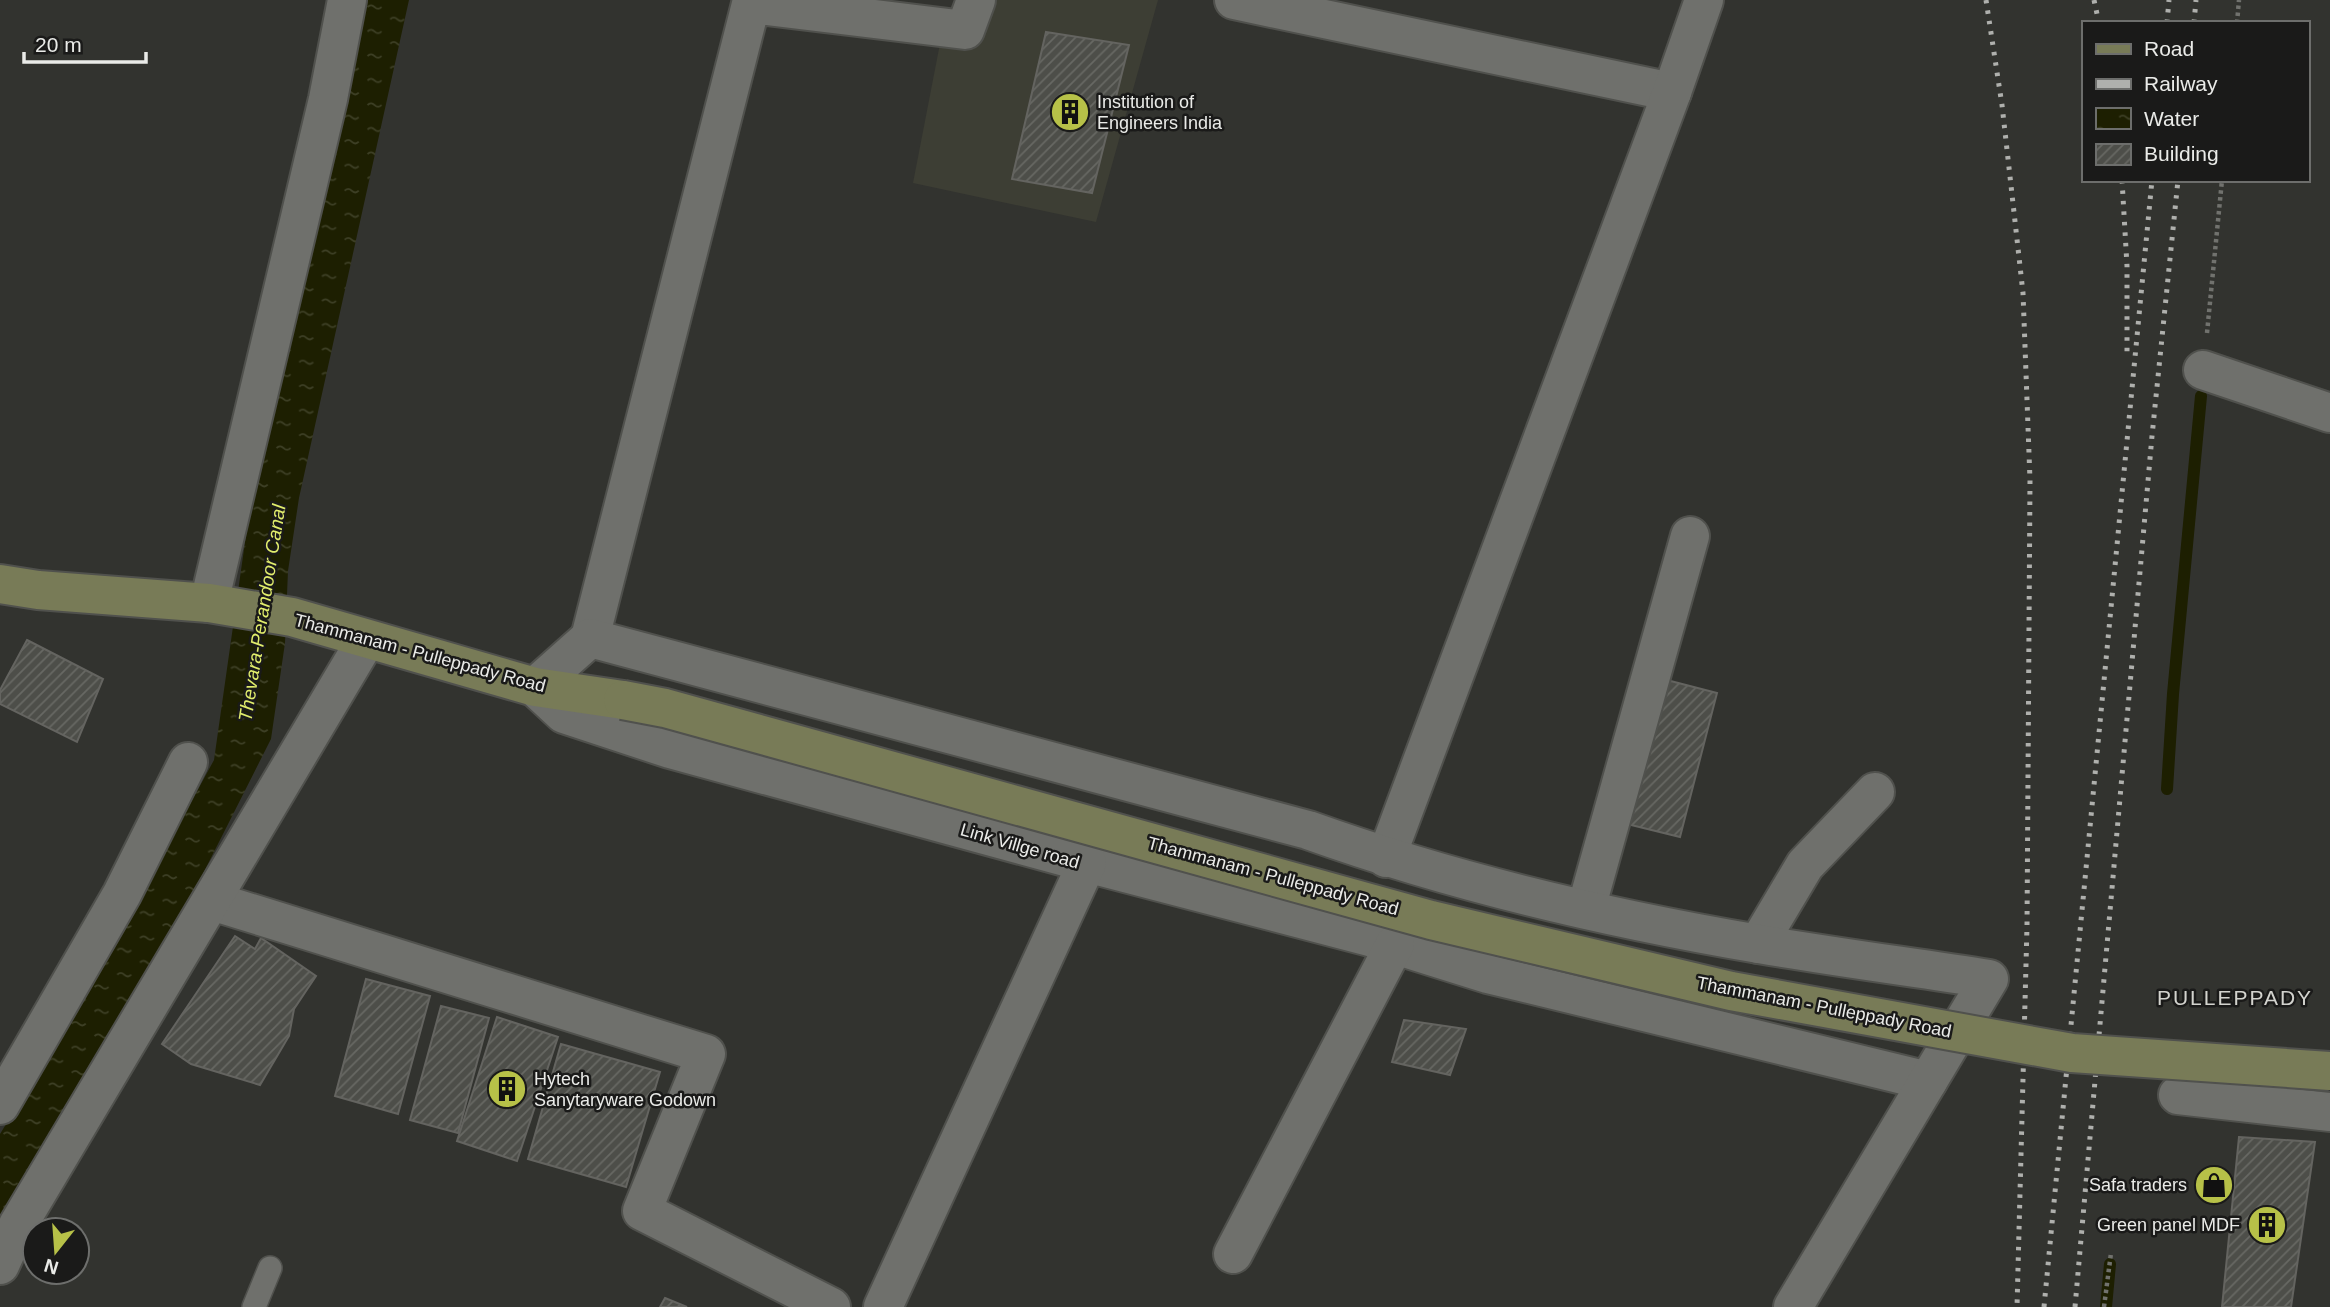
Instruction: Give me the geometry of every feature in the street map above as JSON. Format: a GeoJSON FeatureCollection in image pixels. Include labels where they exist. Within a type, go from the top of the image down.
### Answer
{"type":"FeatureCollection","features":[{"type":"Feature","properties":{"kind":"main road","name":"Thammanam - Pulleppady Road"},"geometry":{"type":"LineString","coordinates":[[0,584],[38,590],[220,604],[292,617],[535,687],[594,694],[665,708],[1431,920],[1731,990],[2072,1053],[2330,1071]]}},
{"type":"Feature","properties":{"kind":"street"},"geometry":{"type":"LineString","coordinates":[[220,604],[347,0]]}},
{"type":"Feature","properties":{"kind":"street"},"geometry":{"type":"LineString","coordinates":[[535,687],[590,638],[751,5],[965,30],[976,0]]}},
{"type":"Feature","properties":{"kind":"street"},"geometry":{"type":"LineString","coordinates":[[1234,0],[1672,92]]}},
{"type":"Feature","properties":{"kind":"street"},"geometry":{"type":"LineString","coordinates":[[1386,858],[1704,0]]}},
{"type":"Feature","properties":{"kind":"street"},"geometry":{"type":"LineString","coordinates":[[2203,370],[2330,413]]}},
{"type":"Feature","properties":{"kind":"street"},"geometry":{"type":"LineString","coordinates":[[1586,909],[1690,536]]}},
{"type":"Feature","properties":{"kind":"street"},"geometry":{"type":"LineString","coordinates":[[590,638],[1308,830],[1386,858],[1586,909],[1758,944],[1989,979],[1793,1307]]}},
{"type":"Feature","properties":{"kind":"street"},"geometry":{"type":"LineString","coordinates":[[0,1265],[25,1213],[366,639]]}},
{"type":"Feature","properties":{"kind":"street","name":"Link Villge road"},"geometry":{"type":"LineString","coordinates":[[535,687],[564,714],[670,750],[1087,863],[884,1307]]}},
{"type":"Feature","properties":{"kind":"street"},"geometry":{"type":"LineString","coordinates":[[0,1105],[122,894],[188,762]]}},
{"type":"Feature","properties":{"kind":"street"},"geometry":{"type":"LineString","coordinates":[[1758,944],[1805,865],[1875,792]]}},
{"type":"Feature","properties":{"kind":"street"},"geometry":{"type":"LineString","coordinates":[[1087,863],[1395,944],[1488,974],[1928,1081]]}},
{"type":"Feature","properties":{"kind":"street"},"geometry":{"type":"LineString","coordinates":[[212,901],[706,1054],[642,1211],[831,1307]]}},
{"type":"Feature","properties":{"kind":"street"},"geometry":{"type":"LineString","coordinates":[[1233,1254],[1395,944]]}},
{"type":"Feature","properties":{"kind":"street"},"geometry":{"type":"LineString","coordinates":[[2178,1095],[2330,1112]]}},
{"type":"Feature","properties":{"kind":"lane"},"geometry":{"type":"LineString","coordinates":[[254,1307],[270,1268]]}},
{"type":"Feature","properties":{"kind":"path"},"geometry":{"type":"LineString","coordinates":[[2236,21],[2239,0]]}},
{"type":"Feature","properties":{"kind":"path"},"geometry":{"type":"LineString","coordinates":[[2203,370],[2222,182]]}},
{"type":"Feature","properties":{"kind":"path"},"geometry":{"type":"LineString","coordinates":[[2104,1307],[2111,1253]]}},
{"type":"Feature","properties":{"kind":"shaded area"},"geometry":{"type":"Polygon","coordinates":[[[988,0],[1158,0],[1096,222],[913,183],[943,28],[988,0]]]}},
{"type":"Feature","properties":{"kind":"water","name":"Thevara-Perandoor Canal"},"geometry":{"type":"Polygon","coordinates":[[[367,0],[409,0],[299,498],[288,571],[285,643],[271,739],[172,935],[0,1221],[0,1134],[96,977],[214,760],[250,507],[349,94],[367,0]]]}},
{"type":"Feature","properties":{"kind":"building","name":"Institution of Engineers India"},"geometry":{"type":"Polygon","coordinates":[[[1046,32],[1129,45],[1092,193],[1012,179],[1046,32]]]}},
{"type":"Feature","properties":{"kind":"building"},"geometry":{"type":"Polygon","coordinates":[[[27,640],[103,679],[77,742],[0,704],[0,690],[27,640]]]}},
{"type":"Feature","properties":{"kind":"building"},"geometry":{"type":"Polygon","coordinates":[[[1659,678],[1717,693],[1680,837],[1623,823],[1659,678]]]}},
{"type":"Feature","properties":{"kind":"building"},"geometry":{"type":"Polygon","coordinates":[[[235,936],[255,949],[261,938],[316,976],[294,1009],[289,1036],[260,1085],[191,1064],[162,1044],[235,936]]]}},
{"type":"Feature","properties":{"kind":"building"},"geometry":{"type":"Polygon","coordinates":[[[366,979],[430,996],[398,1114],[335,1096],[366,979]]]}},
{"type":"Feature","properties":{"kind":"building"},"geometry":{"type":"Polygon","coordinates":[[[441,1006],[489,1018],[458,1133],[410,1120],[441,1006]]]}},
{"type":"Feature","properties":{"kind":"building","name":"Hytech Sanytaryware Godown"},"geometry":{"type":"Polygon","coordinates":[[[497,1017],[558,1037],[517,1161],[457,1141],[497,1017]]]}},
{"type":"Feature","properties":{"kind":"building"},"geometry":{"type":"Polygon","coordinates":[[[1404,1020],[1466,1029],[1450,1075],[1392,1062],[1404,1020]]]}},
{"type":"Feature","properties":{"kind":"building"},"geometry":{"type":"Polygon","coordinates":[[[561,1044],[660,1072],[626,1187],[528,1159],[561,1044]]]}},
{"type":"Feature","properties":{"kind":"building","name":"Green panel MDF"},"geometry":{"type":"Polygon","coordinates":[[[2239,1137],[2315,1142],[2291,1307],[2222,1307],[2239,1137]]]}},
{"type":"Feature","properties":{"kind":"building"},"geometry":{"type":"Polygon","coordinates":[[[665,1298],[687,1307],[660,1307],[665,1298]]]}},
{"type":"Feature","properties":{"kind":"waterway"},"geometry":{"type":"LineString","coordinates":[[2167,789],[2173,694],[2201,396]]}},
{"type":"Feature","properties":{"kind":"waterway"},"geometry":{"type":"LineString","coordinates":[[2106,1307],[2110,1264]]}},
{"type":"Feature","properties":{"kind":"railway"},"geometry":{"type":"LineString","coordinates":[[1986,0],[2002,105],[2023,293],[2030,480],[2027,926],[2017,1307]]}},
{"type":"Feature","properties":{"kind":"railway"},"geometry":{"type":"LineString","coordinates":[[2094,0],[2099,21]]}},
{"type":"Feature","properties":{"kind":"railway"},"geometry":{"type":"LineString","coordinates":[[2167,21],[2169,0]]}},
{"type":"Feature","properties":{"kind":"railway"},"geometry":{"type":"LineString","coordinates":[[2194,21],[2196,0]]}},
{"type":"Feature","properties":{"kind":"railway"},"geometry":{"type":"LineString","coordinates":[[2122,182],[2127,266],[2127,355]]}},
{"type":"Feature","properties":{"kind":"railway"},"geometry":{"type":"LineString","coordinates":[[2044,1307],[2152,182]]}},
{"type":"Feature","properties":{"kind":"railway"},"geometry":{"type":"LineString","coordinates":[[2075,1307],[2152,436],[2178,182]]}},
{"type":"Feature","properties":{"kind":"place","name":"Institution of Engineers India"},"geometry":{"type":"Point","coordinates":[1070,112]}},
{"type":"Feature","properties":{"kind":"place","name":"Hytech Sanytaryware Godown"},"geometry":{"type":"Point","coordinates":[507,1089]}},
{"type":"Feature","properties":{"kind":"place","name":"Safa traders"},"geometry":{"type":"Point","coordinates":[2214,1185]}},
{"type":"Feature","properties":{"kind":"place","name":"Green panel MDF"},"geometry":{"type":"Point","coordinates":[2267,1225]}},
{"type":"Feature","properties":{"kind":"district","name":"PULLEPPADY"},"geometry":{"type":"Point","coordinates":[2235,997]}}]}
